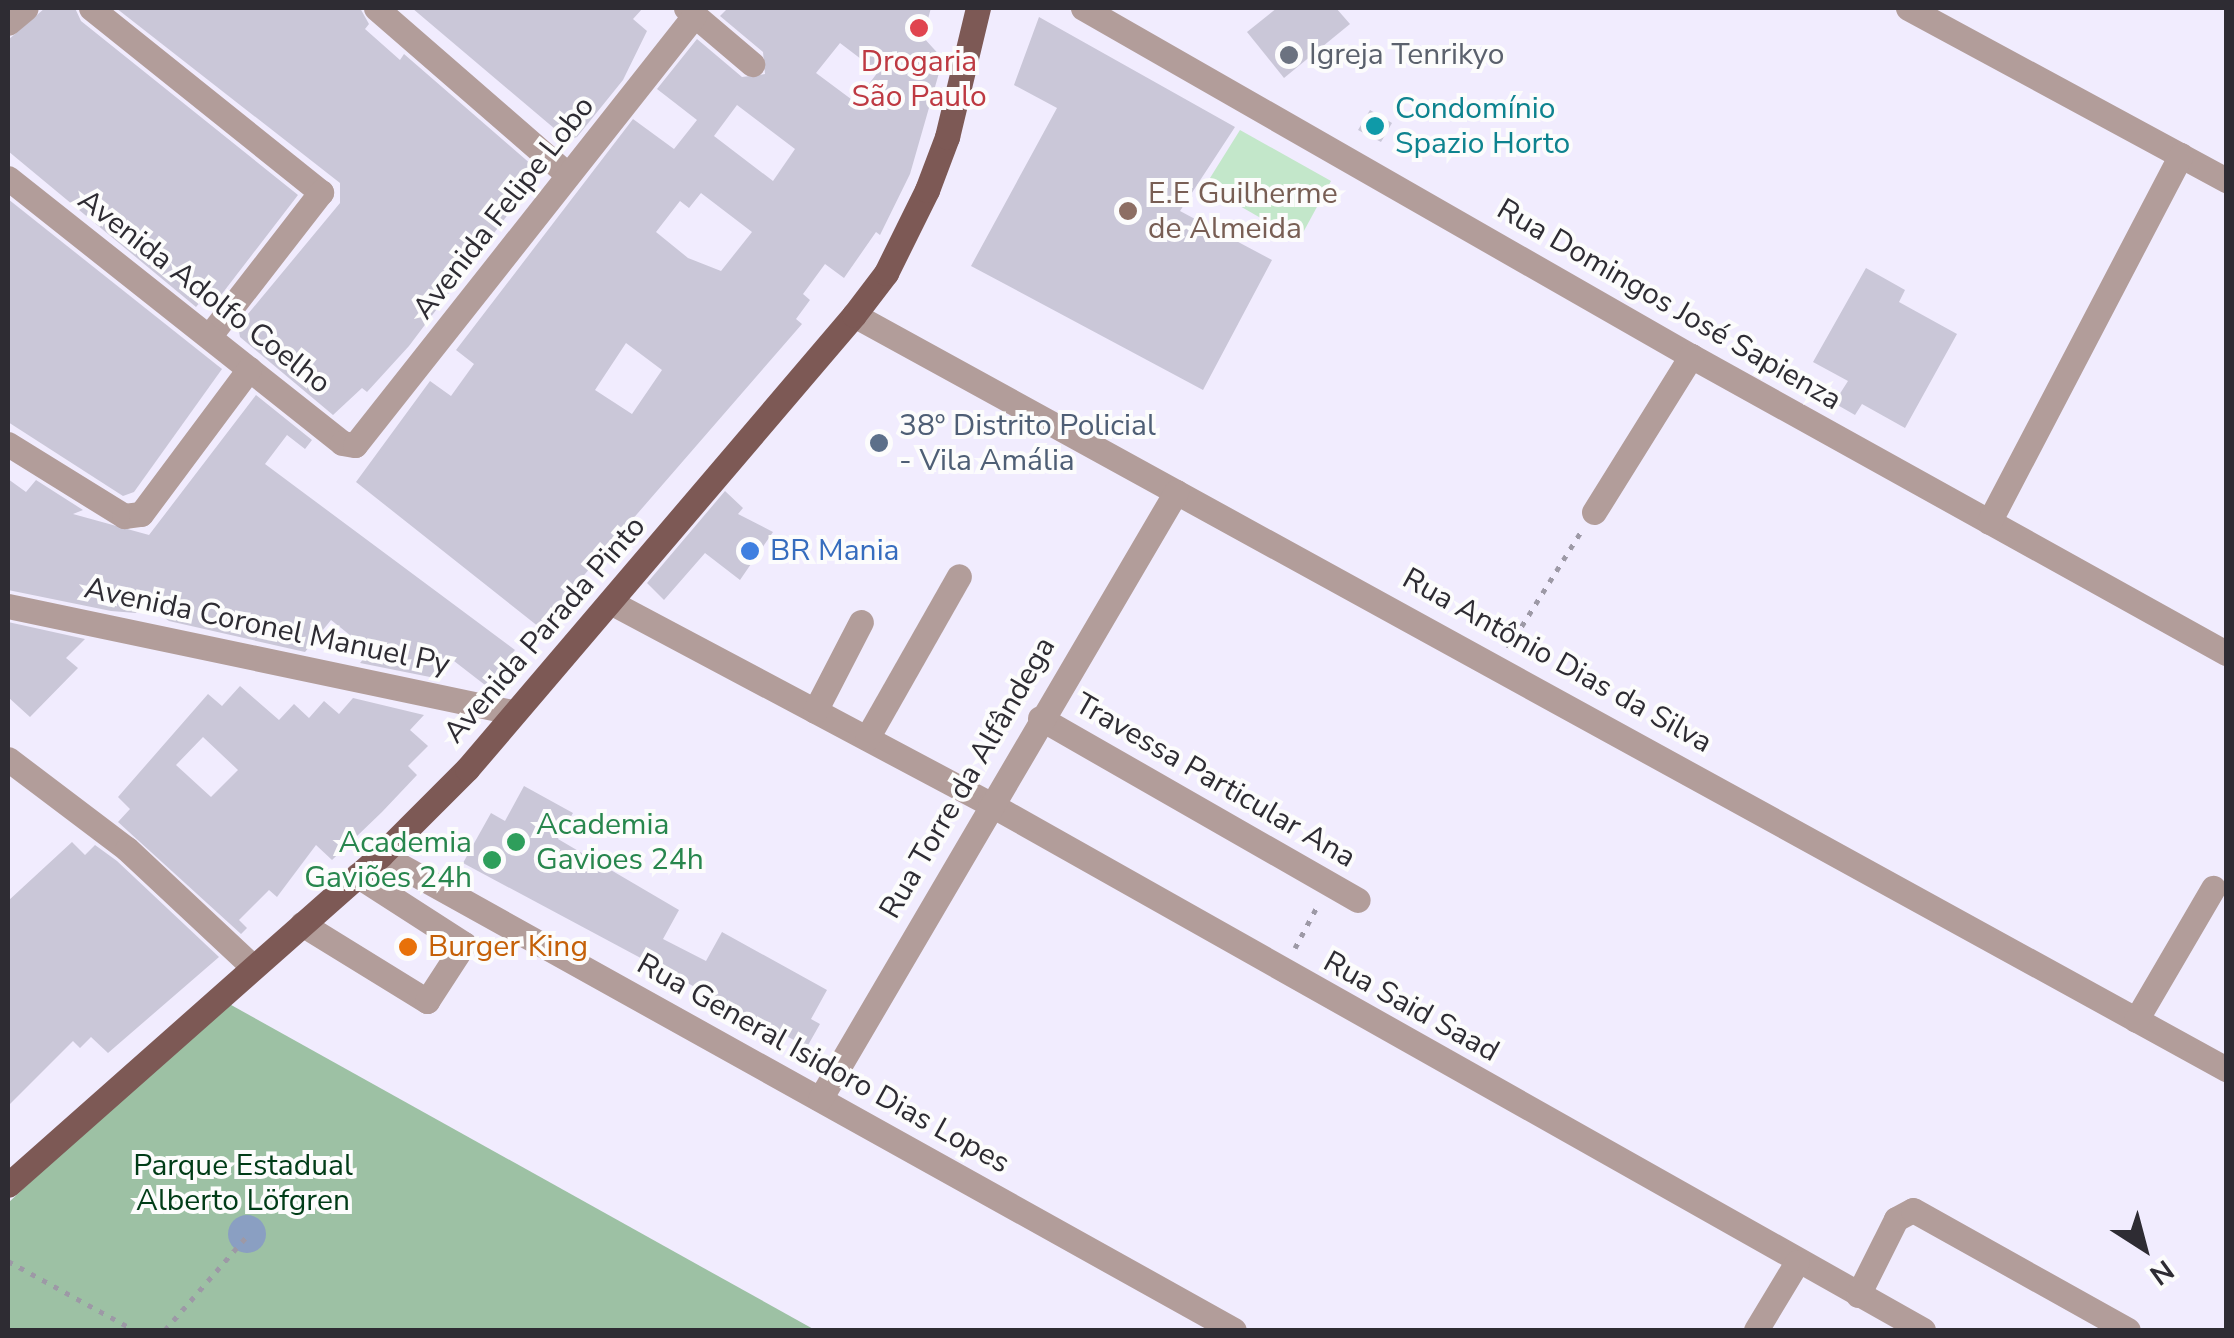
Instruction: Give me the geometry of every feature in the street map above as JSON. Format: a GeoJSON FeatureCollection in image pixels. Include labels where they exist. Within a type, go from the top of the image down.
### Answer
{"type":"FeatureCollection","features":[{"type":"Feature","properties":{"kind":"main road","name":"Avenida Parada Pinto"},"geometry":{"type":"LineString","coordinates":[[8,1185],[381,855],[468,770],[512,712],[614,604],[854,315],[886,273],[927,190],[948,137],[978,8]]}},
{"type":"Feature","properties":{"kind":"street"},"geometry":{"type":"LineString","coordinates":[[8,23],[26,8]]}},
{"type":"Feature","properties":{"kind":"street"},"geometry":{"type":"LineString","coordinates":[[91,8],[321,192],[210,334]]}},
{"type":"Feature","properties":{"kind":"street"},"geometry":{"type":"LineString","coordinates":[[376,8],[568,175]]}},
{"type":"Feature","properties":{"kind":"street","name":"Rua Domingos José Sapienza"},"geometry":{"type":"LineString","coordinates":[[1083,8],[1691,356],[2226,653]]}},
{"type":"Feature","properties":{"kind":"street"},"geometry":{"type":"LineString","coordinates":[[1908,8],[2226,180]]}},
{"type":"Feature","properties":{"kind":"street"},"geometry":{"type":"LineString","coordinates":[[690,12],[752,64]]}},
{"type":"Feature","properties":{"kind":"street","name":"Avenida Felipe Lobo"},"geometry":{"type":"LineString","coordinates":[[363,440],[690,12]]}},
{"type":"Feature","properties":{"kind":"street"},"geometry":{"type":"LineString","coordinates":[[1989,522],[2181,155]]}},
{"type":"Feature","properties":{"kind":"street","name":"Avenida Adolfo Coelho"},"geometry":{"type":"LineString","coordinates":[[8,178],[342,442],[363,440]]}},
{"type":"Feature","properties":{"kind":"street","name":"Rua Antônio Dias da Silva"},"geometry":{"type":"LineString","coordinates":[[854,315],[1498,663],[2226,1069]]}},
{"type":"Feature","properties":{"kind":"street"},"geometry":{"type":"LineString","coordinates":[[1594,512],[1691,356]]}},
{"type":"Feature","properties":{"kind":"street"},"geometry":{"type":"LineString","coordinates":[[8,444],[124,516],[141,514],[249,369]]}},
{"type":"Feature","properties":{"kind":"street","name":"Rua Torre da Alfândega"},"geometry":{"type":"LineString","coordinates":[[820,1099],[1176,492]]}},
{"type":"Feature","properties":{"kind":"street"},"geometry":{"type":"LineString","coordinates":[[868,738],[959,576]]}},
{"type":"Feature","properties":{"kind":"street","name":"Rua Said Saad"},"geometry":{"type":"LineString","coordinates":[[614,604],[990,804],[1282,972],[1924,1330]]}},
{"type":"Feature","properties":{"kind":"street","name":"Avenida Coronel Manuel Py"},"geometry":{"type":"LineString","coordinates":[[8,606],[512,712]]}},
{"type":"Feature","properties":{"kind":"street"},"geometry":{"type":"LineString","coordinates":[[815,711],[861,622]]}},
{"type":"Feature","properties":{"kind":"street","name":"Travessa Particular Ana"},"geometry":{"type":"LineString","coordinates":[[1040,718],[1358,900]]}},
{"type":"Feature","properties":{"kind":"street"},"geometry":{"type":"LineString","coordinates":[[8,759],[127,849],[252,966]]}},
{"type":"Feature","properties":{"kind":"street","name":"Rua General Isidoro Dias Lopes"},"geometry":{"type":"LineString","coordinates":[[381,855],[1234,1330]]}},
{"type":"Feature","properties":{"kind":"street"},"geometry":{"type":"LineString","coordinates":[[302,924],[427,1002],[464,944],[357,875]]}},
{"type":"Feature","properties":{"kind":"street"},"geometry":{"type":"LineString","coordinates":[[2136,1020],[2213,888]]}},
{"type":"Feature","properties":{"kind":"street"},"geometry":{"type":"LineString","coordinates":[[1858,1295],[1896,1219],[1912,1210],[2128,1330]]}},
{"type":"Feature","properties":{"kind":"street"},"geometry":{"type":"LineString","coordinates":[[1756,1330],[1797,1262]]}},
{"type":"Feature","properties":{"kind":"path"},"geometry":{"type":"LineString","coordinates":[[1498,663],[1594,512]]}},
{"type":"Feature","properties":{"kind":"path"},"geometry":{"type":"LineString","coordinates":[[1282,972],[1329,884]]}},
{"type":"Feature","properties":{"kind":"path"},"geometry":{"type":"LineString","coordinates":[[165,1330],[248,1236]]}},
{"type":"Feature","properties":{"kind":"path"},"geometry":{"type":"LineString","coordinates":[[8,1261],[134,1330]]}},
{"type":"Feature","properties":{"kind":"green space"},"geometry":{"type":"Polygon","coordinates":[[[1240,130],[1331,181],[1299,240],[1205,186],[1240,130]]]}},
{"type":"Feature","properties":{"kind":"green space","name":"Parque Estadual Alberto Löfgren"},"geometry":{"type":"Polygon","coordinates":[[[224,1001],[815,1330],[8,1330],[8,1203],[224,1001]]]}},
{"type":"Feature","properties":{"kind":"water"},"geometry":{"type":"Polygon","coordinates":[[[247,1215],[260,1221],[266,1234],[260,1247],[247,1253],[234,1247],[228,1234],[234,1221],[247,1215]]]}},
{"type":"Feature","properties":{"kind":"building"},"geometry":{"type":"Polygon","coordinates":[[[45,8],[75,8],[81,21],[298,195],[218,299],[209,292],[196,307],[8,151],[8,40],[45,8]]]}},
{"type":"Feature","properties":{"kind":"building"},"geometry":{"type":"Polygon","coordinates":[[[116,8],[360,8],[369,24],[365,29],[400,60],[404,54],[540,172],[409,346],[367,392],[362,388],[333,415],[240,337],[238,326],[340,203],[340,183],[116,8]]]}},
{"type":"Feature","properties":{"kind":"building"},"geometry":{"type":"Polygon","coordinates":[[[412,8],[643,8],[633,19],[647,31],[623,80],[577,137],[568,140],[412,8]]]}},
{"type":"Feature","properties":{"kind":"building"},"geometry":{"type":"Polygon","coordinates":[[[728,8],[931,8],[923,37],[943,59],[910,174],[880,235],[876,232],[844,278],[825,264],[803,294],[810,300],[796,319],[802,324],[539,627],[356,482],[430,381],[451,396],[474,364],[456,350],[633,119],[674,149],[697,120],[657,89],[697,39],[742,77],[765,74],[763,52],[720,16],[728,8]],[[840,43],[816,73],[855,102],[878,72],[840,43]],[[737,105],[714,136],[773,181],[795,149],[737,105]],[[701,193],[689,208],[680,201],[656,232],[688,258],[721,271],[752,232],[701,193]],[[626,343],[595,390],[632,414],[662,370],[626,343]]]}},
{"type":"Feature","properties":{"kind":"building","name":"Igreja Tenrikyo"},"geometry":{"type":"Polygon","coordinates":[[[1277,8],[1336,8],[1350,24],[1284,78],[1247,32],[1277,8]]]}},
{"type":"Feature","properties":{"kind":"building"},"geometry":{"type":"Polygon","coordinates":[[[1039,17],[1235,127],[1180,211],[1272,260],[1203,390],[971,266],[1057,108],[1014,85],[1039,17]]]}},
{"type":"Feature","properties":{"kind":"building","name":"Condomínio Spazio Horto"},"geometry":{"type":"Polygon","coordinates":[[[1370,110],[1392,123],[1381,142],[1358,130],[1370,110]]]}},
{"type":"Feature","properties":{"kind":"building"},"geometry":{"type":"Polygon","coordinates":[[[8,199],[222,369],[134,492],[123,496],[8,422],[8,199]]]}},
{"type":"Feature","properties":{"kind":"building"},"geometry":{"type":"Polygon","coordinates":[[[1866,268],[1905,290],[1899,302],[1957,334],[1905,428],[1862,404],[1855,415],[1834,403],[1848,381],[1813,362],[1866,268]]]}},
{"type":"Feature","properties":{"kind":"building"},"geometry":{"type":"Polygon","coordinates":[[[256,395],[312,440],[305,449],[287,435],[265,464],[515,650],[485,685],[454,661],[440,679],[360,663],[370,651],[331,620],[305,652],[169,621],[143,603],[136,613],[111,611],[8,590],[8,479],[26,492],[36,480],[83,510],[73,514],[149,535],[256,395]]]}},
{"type":"Feature","properties":{"kind":"building"},"geometry":{"type":"Polygon","coordinates":[[[725,491],[743,508],[738,514],[773,532],[740,580],[705,553],[664,600],[647,583],[725,491]]]}},
{"type":"Feature","properties":{"kind":"building"},"geometry":{"type":"Polygon","coordinates":[[[8,622],[85,639],[66,658],[78,668],[30,717],[8,697],[8,622]]]}},
{"type":"Feature","properties":{"kind":"building"},"geometry":{"type":"Polygon","coordinates":[[[240,686],[279,720],[294,704],[309,718],[324,701],[339,714],[353,698],[424,715],[410,730],[428,746],[408,766],[417,775],[382,812],[332,860],[316,845],[277,897],[269,890],[239,920],[247,928],[241,934],[118,822],[130,809],[118,797],[208,694],[222,706],[240,686]],[[203,737],[176,765],[211,797],[238,770],[203,737]]]}},
{"type":"Feature","properties":{"kind":"building"},"geometry":{"type":"Polygon","coordinates":[[[524,786],[573,813],[558,839],[679,910],[663,939],[706,961],[722,932],[827,990],[811,1019],[820,1024],[807,1047],[463,863],[491,813],[505,821],[524,786]]]}},
{"type":"Feature","properties":{"kind":"building"},"geometry":{"type":"Polygon","coordinates":[[[72,842],[85,855],[95,845],[117,861],[219,957],[108,1053],[91,1037],[80,1048],[73,1041],[8,1106],[8,901],[72,842]]]}},
{"type":"Feature","properties":{"kind":"place","name":"Drogaria São Paulo"},"geometry":{"type":"Point","coordinates":[919,28]}},
{"type":"Feature","properties":{"kind":"place","name":"Igreja Tenrikyo"},"geometry":{"type":"Point","coordinates":[1289,55]}},
{"type":"Feature","properties":{"kind":"place","name":"Condomínio Spazio Horto"},"geometry":{"type":"Point","coordinates":[1375,126]}},
{"type":"Feature","properties":{"kind":"place","name":"E.E Guilherme de Almeida"},"geometry":{"type":"Point","coordinates":[1128,211]}},
{"type":"Feature","properties":{"kind":"place","name":"38º Distrito Policial - Vila Amália"},"geometry":{"type":"Point","coordinates":[879,443]}},
{"type":"Feature","properties":{"kind":"place","name":"BR Mania"},"geometry":{"type":"Point","coordinates":[750,551]}},
{"type":"Feature","properties":{"kind":"place","name":"Academia Gavioes 24h"},"geometry":{"type":"Point","coordinates":[516,842]}},
{"type":"Feature","properties":{"kind":"place","name":"Academia Gaviões 24h"},"geometry":{"type":"Point","coordinates":[492,860]}},
{"type":"Feature","properties":{"kind":"place","name":"Burger King"},"geometry":{"type":"Point","coordinates":[408,947]}}]}
